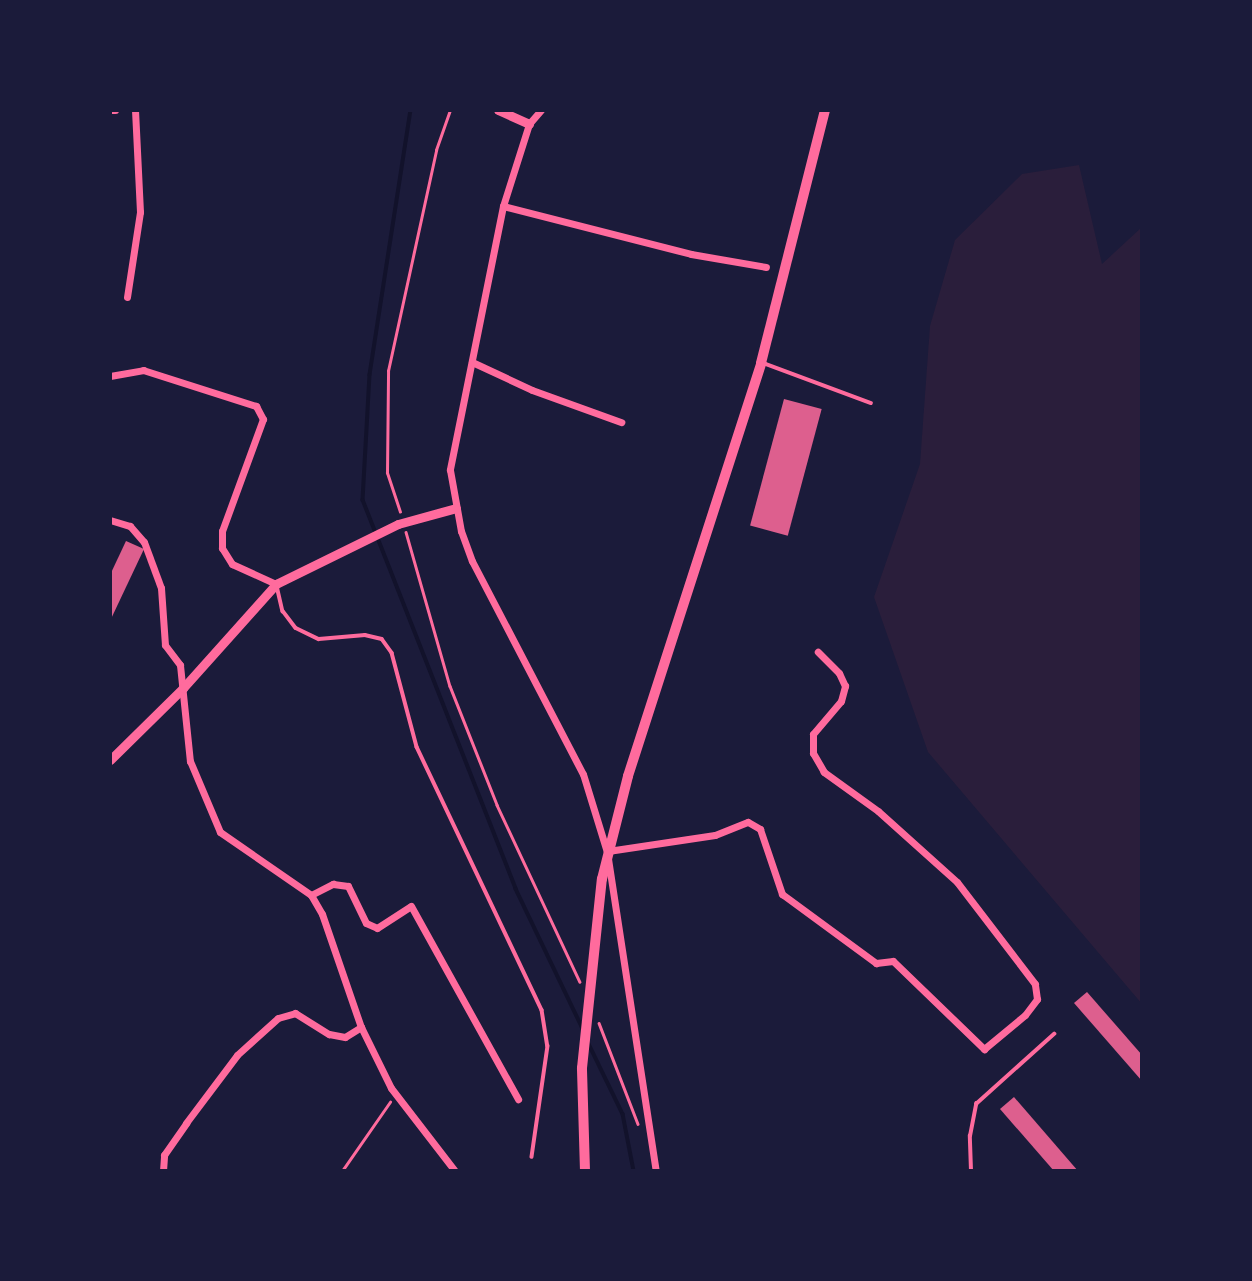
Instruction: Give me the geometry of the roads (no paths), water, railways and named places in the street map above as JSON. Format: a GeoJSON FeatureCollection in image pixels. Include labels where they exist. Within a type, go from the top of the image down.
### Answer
{"type":"FeatureCollection","features":[{"type":"Feature","properties":{"kind":"main road"},"geometry":{"type":"LineString","coordinates":[[585,1171],[582,1068],[592,942],[602,879],[628,776],[761,363],[825,110]]}},
{"type":"Feature","properties":{"kind":"street"},"geometry":{"type":"LineString","coordinates":[[127,298],[140,212],[135,110]]}},
{"type":"Feature","properties":{"kind":"street"},"geometry":{"type":"LineString","coordinates":[[498,110],[529,124]]}},
{"type":"Feature","properties":{"kind":"street"},"geometry":{"type":"LineString","coordinates":[[541,110],[529,124],[503,206],[450,470],[456,508],[472,561],[583,774],[607,852],[656,1171]]}},
{"type":"Feature","properties":{"kind":"street"},"geometry":{"type":"LineString","coordinates":[[503,206],[691,254],[766,267]]}},
{"type":"Feature","properties":{"kind":"street"},"geometry":{"type":"LineString","coordinates":[[472,362],[532,390],[621,422]]}},
{"type":"Feature","properties":{"kind":"street"},"geometry":{"type":"LineString","coordinates":[[110,376],[143,370],[256,406],[263,419],[222,531],[222,548],[232,564],[276,584]]}},
{"type":"Feature","properties":{"kind":"street"},"geometry":{"type":"LineString","coordinates":[[110,760],[183,688],[276,584],[352,543],[401,523],[456,508]]}},
{"type":"Feature","properties":{"kind":"street"},"geometry":{"type":"LineString","coordinates":[[110,520],[130,526],[144,542],[161,588],[165,645],[180,665],[190,761],[220,832],[311,895],[322,914],[361,1027],[396,1094],[455,1171]]}},
{"type":"Feature","properties":{"kind":"street"},"geometry":{"type":"LineString","coordinates":[[607,852],[715,835],[748,822],[760,829],[782,894],[876,962],[893,961],[984,1049],[1025,1015],[1037,999],[1035,984],[957,882],[878,811],[824,772],[813,753],[813,734],[841,702],[845,685],[839,673],[818,652]]}},
{"type":"Feature","properties":{"kind":"street"},"geometry":{"type":"LineString","coordinates":[[311,895],[333,884],[348,886],[366,923],[377,928],[411,906],[518,1099]]}},
{"type":"Feature","properties":{"kind":"street"},"geometry":{"type":"LineString","coordinates":[[163,1171],[164,1155],[186,1123],[237,1055],[278,1017],[295,1013],[328,1034],[345,1037],[361,1027]]}},
{"type":"Feature","properties":{"kind":"lane"},"geometry":{"type":"LineString","coordinates":[[761,363],[871,403]]}},
{"type":"Feature","properties":{"kind":"lane"},"geometry":{"type":"LineString","coordinates":[[276,584],[283,611],[296,628],[319,639],[365,635],[382,639],[392,653],[417,747],[542,1010],[548,1046],[532,1157]]}},
{"type":"Feature","properties":{"kind":"lane"},"geometry":{"type":"LineString","coordinates":[[971,1171],[970,1136],[976,1104],[1054,1034]]}},
{"type":"Feature","properties":{"kind":"waterway"},"geometry":{"type":"LineString","coordinates":[[411,110],[370,375],[363,500],[516,889],[584,1031]]}},
{"type":"Feature","properties":{"kind":"waterway"},"geometry":{"type":"LineString","coordinates":[[588,1042],[623,1114],[634,1171]]}}]}
